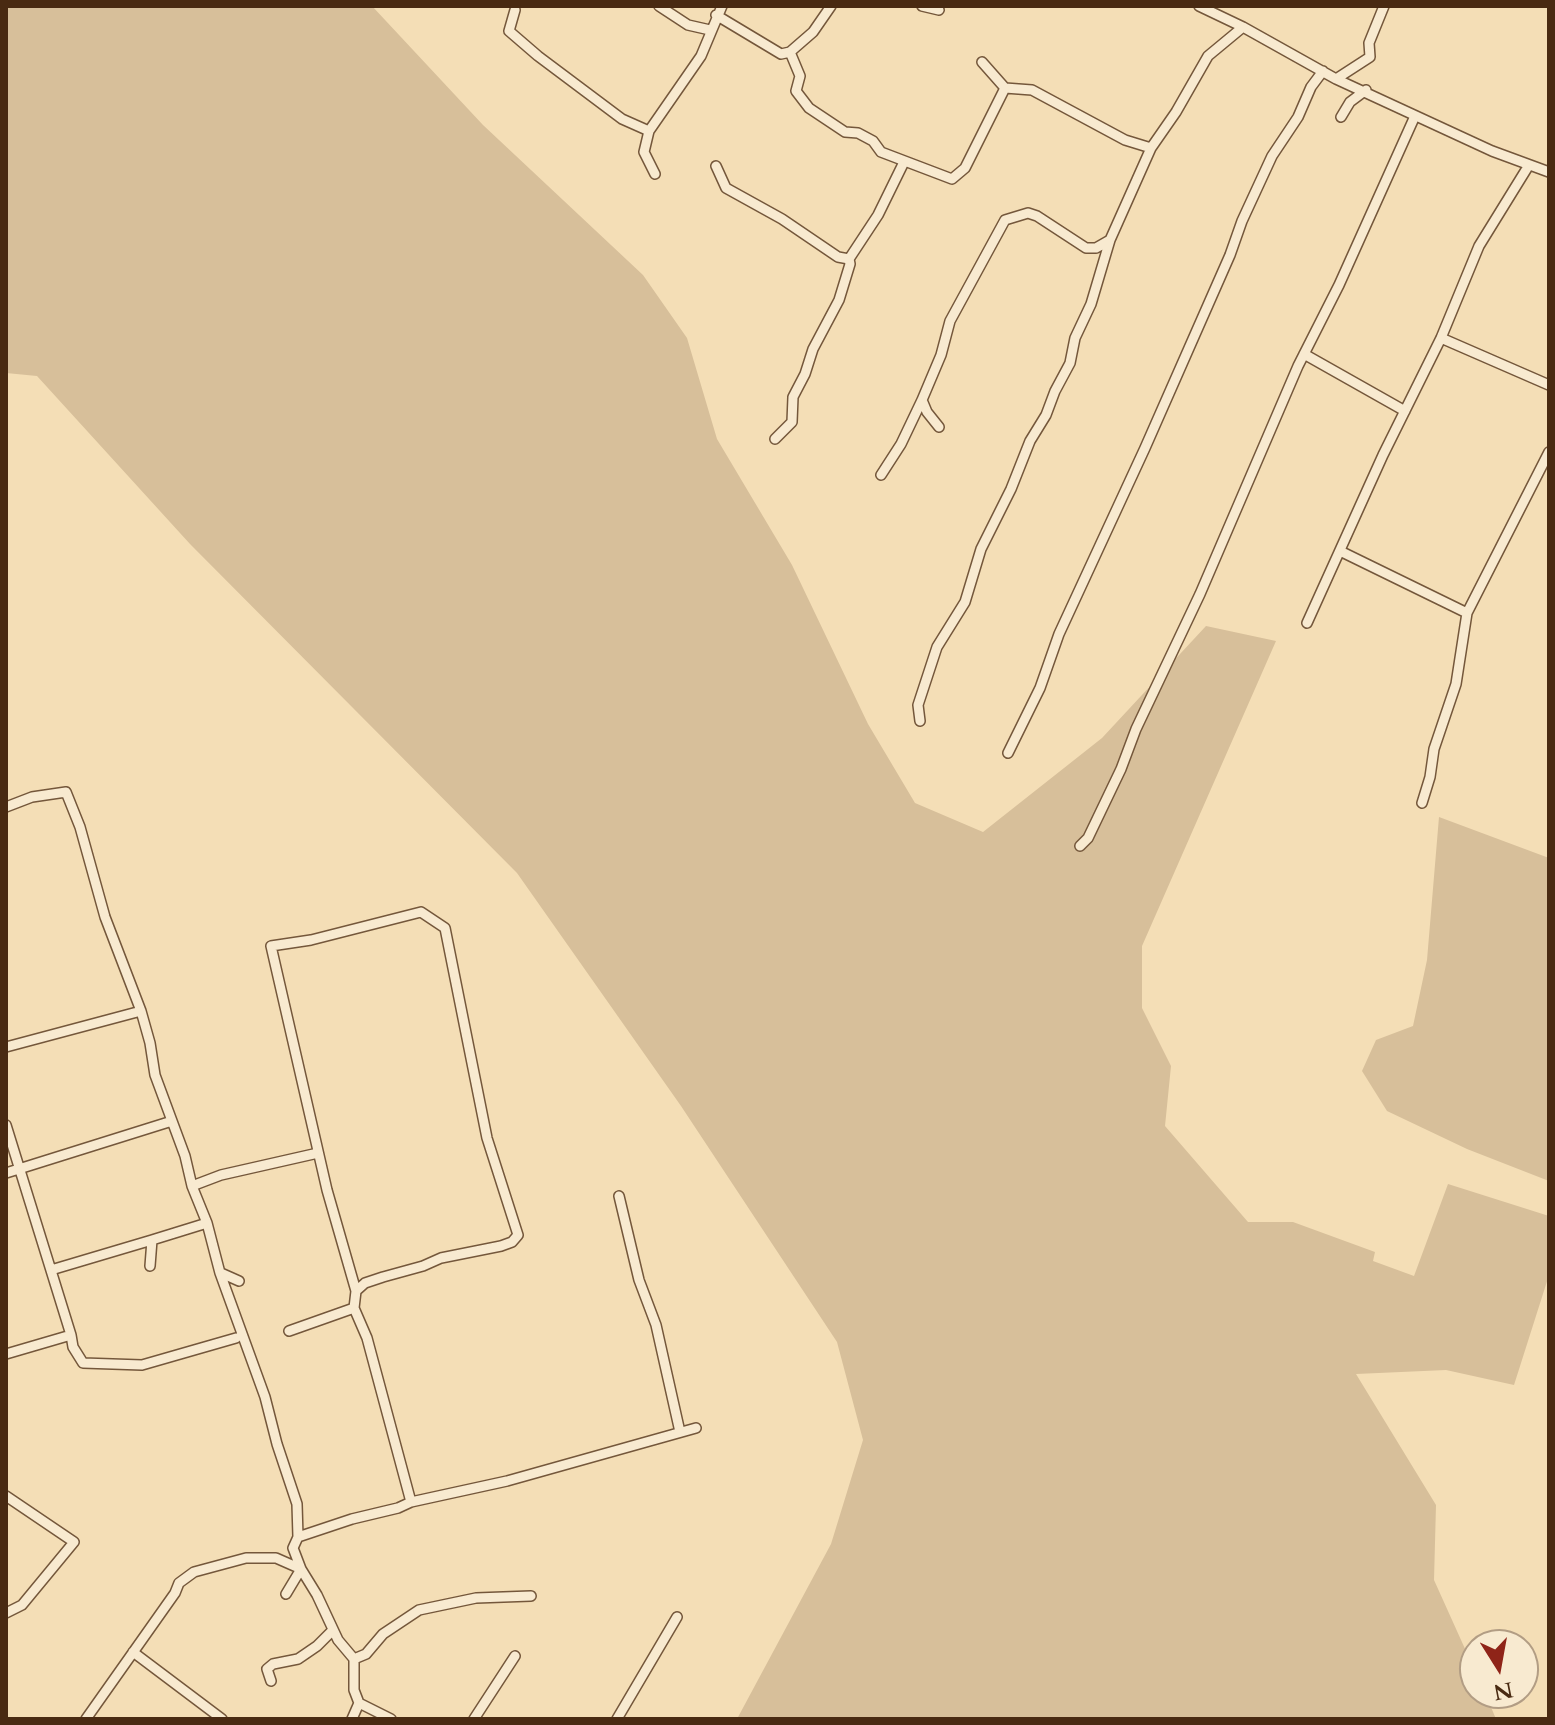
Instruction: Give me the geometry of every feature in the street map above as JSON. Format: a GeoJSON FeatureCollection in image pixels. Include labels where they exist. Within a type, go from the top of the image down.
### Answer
{"type":"FeatureCollection","features":[{"type":"Feature","properties":{"kind":"street"},"geometry":{"type":"LineString","coordinates":[[659,6],[688,25],[710,30]]}},
{"type":"Feature","properties":{"kind":"street"},"geometry":{"type":"LineString","coordinates":[[655,174],[644,152],[649,131],[697,63],[719,10],[777,52],[790,52],[813,32],[831,6]]}},
{"type":"Feature","properties":{"kind":"street"},"geometry":{"type":"LineString","coordinates":[[922,6],[939,10]]}},
{"type":"Feature","properties":{"kind":"street"},"geometry":{"type":"LineString","coordinates":[[1199,6],[1336,79],[1549,172]]}},
{"type":"Feature","properties":{"kind":"street"},"geometry":{"type":"LineString","coordinates":[[1336,79],[1370,57],[1369,43],[1384,6]]}},
{"type":"Feature","properties":{"kind":"street"},"geometry":{"type":"LineString","coordinates":[[515,10],[509,31],[622,119],[649,131]]}},
{"type":"Feature","properties":{"kind":"street"},"geometry":{"type":"LineString","coordinates":[[920,721],[918,705],[937,647],[965,602],[978,556],[1011,489],[1030,441],[1070,363],[1075,338],[1091,304],[1110,240],[1151,148],[1208,56],[1243,27]]}},
{"type":"Feature","properties":{"kind":"street"},"geometry":{"type":"LineString","coordinates":[[790,52],[800,76],[796,91],[809,108],[828,123],[873,141],[881,152],[952,179],[958,176],[973,153],[1005,88]]}},
{"type":"Feature","properties":{"kind":"street"},"geometry":{"type":"LineString","coordinates":[[982,62],[1005,88],[1032,90],[1125,140],[1151,148]]}},
{"type":"Feature","properties":{"kind":"street"},"geometry":{"type":"LineString","coordinates":[[1008,753],[1040,688],[1059,634],[1145,448],[1272,156],[1323,71]]}},
{"type":"Feature","properties":{"kind":"street"},"geometry":{"type":"LineString","coordinates":[[1341,117],[1350,102],[1366,90]]}},
{"type":"Feature","properties":{"kind":"street"},"geometry":{"type":"LineString","coordinates":[[1080,846],[1088,838],[1121,769],[1136,729],[1200,594],[1304,354],[1352,257],[1415,116]]}},
{"type":"Feature","properties":{"kind":"street"},"geometry":{"type":"LineString","coordinates":[[775,439],[792,422],[793,397],[813,349],[839,300],[849,259],[878,215],[904,162]]}},
{"type":"Feature","properties":{"kind":"street"},"geometry":{"type":"LineString","coordinates":[[1307,623],[1441,338],[1479,246],[1529,165]]}},
{"type":"Feature","properties":{"kind":"street"},"geometry":{"type":"LineString","coordinates":[[716,166],[726,188],[782,219],[838,257],[849,259]]}},
{"type":"Feature","properties":{"kind":"street"},"geometry":{"type":"LineString","coordinates":[[881,475],[901,444],[922,400],[941,355],[950,321],[1005,220],[1028,213],[1037,216],[1086,248],[1096,248],[1110,240]]}},
{"type":"Feature","properties":{"kind":"street"},"geometry":{"type":"LineString","coordinates":[[1441,338],[1549,385]]}},
{"type":"Feature","properties":{"kind":"street"},"geometry":{"type":"LineString","coordinates":[[1304,354],[1405,411]]}},
{"type":"Feature","properties":{"kind":"street"},"geometry":{"type":"LineString","coordinates":[[922,400],[939,427]]}},
{"type":"Feature","properties":{"kind":"street"},"geometry":{"type":"LineString","coordinates":[[1422,803],[1434,749],[1456,684],[1467,613],[1549,452]]}},
{"type":"Feature","properties":{"kind":"street"},"geometry":{"type":"LineString","coordinates":[[1340,551],[1467,613]]}},
{"type":"Feature","properties":{"kind":"street"},"geometry":{"type":"LineString","coordinates":[[6,807],[32,797],[66,792],[80,827],[105,917],[141,1011],[155,1075],[207,1223],[220,1273],[265,1397],[297,1504],[298,1537],[293,1548],[276,1558]]}},
{"type":"Feature","properties":{"kind":"street"},"geometry":{"type":"LineString","coordinates":[[356,1291],[365,1283],[441,1258],[501,1246],[512,1242],[518,1235],[487,1138],[445,928],[421,912],[311,940],[271,946],[318,1153],[356,1291],[354,1308],[367,1338],[411,1502]]}},
{"type":"Feature","properties":{"kind":"street"},"geometry":{"type":"LineString","coordinates":[[6,1047],[141,1011]]}},
{"type":"Feature","properties":{"kind":"street"},"geometry":{"type":"LineString","coordinates":[[6,1173],[172,1121]]}},
{"type":"Feature","properties":{"kind":"street"},"geometry":{"type":"LineString","coordinates":[[6,1125],[73,1347],[83,1363],[142,1365],[236,1338]]}},
{"type":"Feature","properties":{"kind":"street"},"geometry":{"type":"LineString","coordinates":[[192,1186],[221,1175],[318,1153]]}},
{"type":"Feature","properties":{"kind":"street"},"geometry":{"type":"LineString","coordinates":[[619,1196],[639,1280],[656,1325],[680,1432]]}},
{"type":"Feature","properties":{"kind":"street"},"geometry":{"type":"LineString","coordinates":[[51,1270],[207,1223]]}},
{"type":"Feature","properties":{"kind":"street"},"geometry":{"type":"LineString","coordinates":[[150,1266],[152,1240]]}},
{"type":"Feature","properties":{"kind":"street"},"geometry":{"type":"LineString","coordinates":[[220,1273],[239,1281]]}},
{"type":"Feature","properties":{"kind":"street"},"geometry":{"type":"LineString","coordinates":[[289,1331],[354,1308]]}},
{"type":"Feature","properties":{"kind":"street"},"geometry":{"type":"LineString","coordinates":[[6,1354],[71,1335]]}},
{"type":"Feature","properties":{"kind":"street"},"geometry":{"type":"LineString","coordinates":[[298,1537],[411,1502],[507,1481],[696,1428]]}},
{"type":"Feature","properties":{"kind":"street"},"geometry":{"type":"LineString","coordinates":[[6,1496],[74,1542],[22,1605],[6,1613]]}},
{"type":"Feature","properties":{"kind":"street"},"geometry":{"type":"LineString","coordinates":[[293,1548],[338,1640],[354,1659],[354,1690],[359,1703],[391,1719]]}},
{"type":"Feature","properties":{"kind":"street"},"geometry":{"type":"LineString","coordinates":[[86,1719],[179,1583],[194,1572],[246,1558],[276,1558],[301,1569]]}},
{"type":"Feature","properties":{"kind":"street"},"geometry":{"type":"LineString","coordinates":[[286,1594],[301,1569]]}},
{"type":"Feature","properties":{"kind":"street"},"geometry":{"type":"LineString","coordinates":[[354,1659],[366,1654],[383,1634],[419,1610],[476,1598],[531,1596]]}},
{"type":"Feature","properties":{"kind":"street"},"geometry":{"type":"LineString","coordinates":[[617,1719],[677,1617]]}},
{"type":"Feature","properties":{"kind":"street"},"geometry":{"type":"LineString","coordinates":[[271,1681],[267,1669],[273,1664],[298,1659],[333,1630]]}},
{"type":"Feature","properties":{"kind":"street"},"geometry":{"type":"LineString","coordinates":[[133,1652],[222,1719]]}},
{"type":"Feature","properties":{"kind":"street"},"geometry":{"type":"LineString","coordinates":[[474,1719],[515,1656]]}},
{"type":"Feature","properties":{"kind":"street"},"geometry":{"type":"LineString","coordinates":[[352,1719],[359,1703]]}},
{"type":"Feature","properties":{"kind":"shaded area"},"geometry":{"type":"Polygon","coordinates":[[[6,6],[372,6],[483,125],[643,275],[687,338],[717,439],[792,565],[868,724],[915,803],[983,832],[1102,738],[1206,626],[1276,641],[1142,946],[1142,1008],[1171,1066],[1165,1126],[1248,1222],[1293,1222],[1375,1252],[1373,1261],[1414,1276],[1448,1184],[1549,1216],[1549,1275],[1514,1385],[1446,1370],[1356,1374],[1436,1505],[1434,1580],[1459,1635],[1459,1709],[1492,1709],[1496,1719],[737,1719],[831,1544],[863,1440],[837,1342],[681,1106],[517,873],[190,544],[37,376],[6,373],[6,6]]]}},
{"type":"Feature","properties":{"kind":"shaded area"},"geometry":{"type":"Polygon","coordinates":[[[1439,817],[1549,858],[1549,1181],[1467,1149],[1387,1111],[1362,1071],[1376,1040],[1413,1026],[1427,960],[1439,817]]]}}]}
